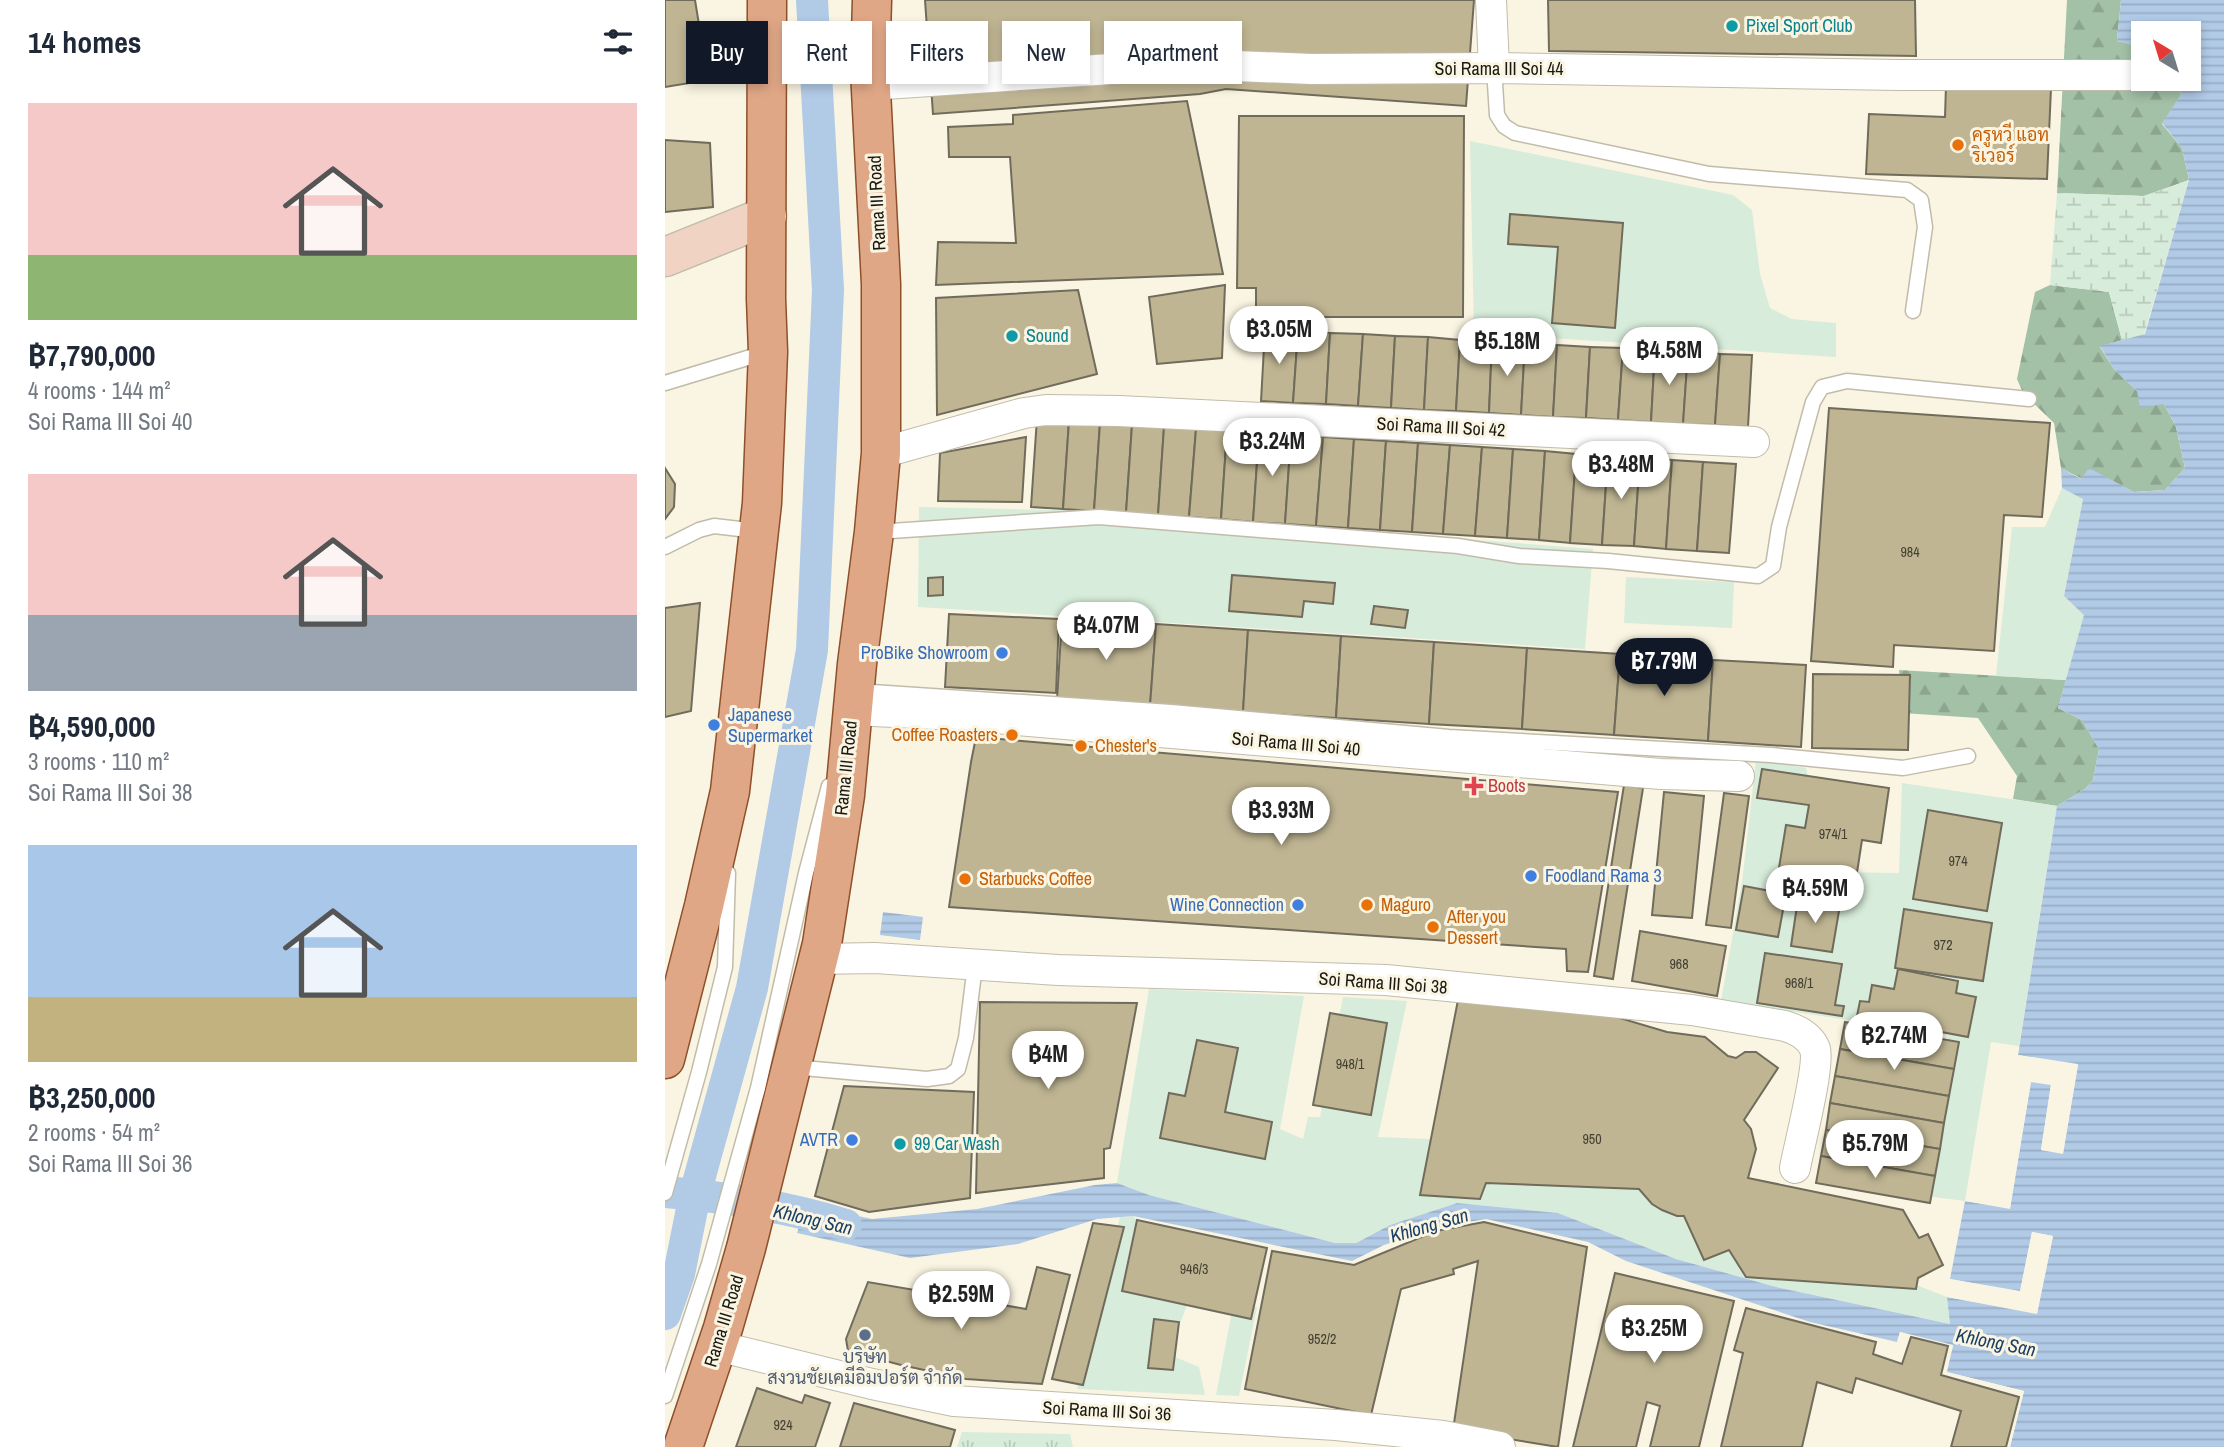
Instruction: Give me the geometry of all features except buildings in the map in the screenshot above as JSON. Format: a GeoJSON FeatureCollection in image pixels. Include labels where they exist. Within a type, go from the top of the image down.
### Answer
{"type":"FeatureCollection","features":[{"type":"Feature","properties":{"kind":"main road"},"geometry":{"type":"LineString","coordinates":[[750,0],[767,127]]}},
{"type":"Feature","properties":{"kind":"main road"},"geometry":{"type":"LineString","coordinates":[[665,1059],[730,791],[762,503],[768,352],[767,0]]}},
{"type":"Feature","properties":{"kind":"main road","name":"Rama III Road"},"geometry":{"type":"LineString","coordinates":[[856,0],[860,21]]}},
{"type":"Feature","properties":{"kind":"main road","name":"Rama III Road"},"geometry":{"type":"LineString","coordinates":[[871,21],[872,0]]}},
{"type":"Feature","properties":{"kind":"main road","name":"Rama III Road"},"geometry":{"type":"LineString","coordinates":[[683,1447],[746,1248],[791,1067],[818,958],[845,795],[854,689],[874,533],[881,453],[881,284],[870,84]]}},
{"type":"Feature","properties":{"kind":"street"},"geometry":{"type":"LineString","coordinates":[[1491,0],[1495,68]]}},
{"type":"Feature","properties":{"kind":"street","name":"Soi Rama III Soi 44"},"geometry":{"type":"LineString","coordinates":[[872,78],[1187,64],[1312,69],[1495,68],[1898,75],[2129,75]]}},
{"type":"Feature","properties":{"kind":"street"},"geometry":{"type":"LineString","coordinates":[[665,257],[767,216]]}},
{"type":"Feature","properties":{"kind":"street","name":"Soi Rama III Soi 42"},"geometry":{"type":"LineString","coordinates":[[881,453],[1024,413],[1046,410],[1754,442]]}},
{"type":"Feature","properties":{"kind":"street","name":"Soi Rama III Soi 40"},"geometry":{"type":"LineString","coordinates":[[854,689],[958,715],[1661,774],[1739,776]]}},
{"type":"Feature","properties":{"kind":"street","name":"Soi Rama III Soi 38"},"geometry":{"type":"LineString","coordinates":[[818,958],[875,958],[1085,971],[1386,980],[1692,1010],[1785,1026],[1799,1030],[1815,1050],[1815,1072],[1795,1168]]}},
{"type":"Feature","properties":{"kind":"street","name":"Soi Rama III Soi 36"},"geometry":{"type":"LineString","coordinates":[[717,1346],[954,1401],[1336,1425],[1443,1436],[1500,1447]]}},
{"type":"Feature","properties":{"kind":"lane"},"geometry":{"type":"LineString","coordinates":[[1495,68],[1497,115],[1504,126],[1515,134],[1709,174],[1907,190],[1921,200],[1925,227],[1913,311]]}},
{"type":"Feature","properties":{"kind":"lane"},"geometry":{"type":"LineString","coordinates":[[665,383],[768,352]]}},
{"type":"Feature","properties":{"kind":"lane"},"geometry":{"type":"LineString","coordinates":[[874,533],[1099,517],[1458,546],[1520,556],[1608,561],[1758,576],[1773,566],[1779,527],[1813,402],[1822,387],[1847,381],[2029,399]]}},
{"type":"Feature","properties":{"kind":"lane"},"geometry":{"type":"LineString","coordinates":[[665,547],[699,530],[714,526],[759,531]]}},
{"type":"Feature","properties":{"kind":"lane"},"geometry":{"type":"LineString","coordinates":[[665,1396],[709,1264],[758,1088],[806,873],[854,689],[1171,712],[1449,737],[1771,755],[1903,768],[1968,756]]}},
{"type":"Feature","properties":{"kind":"lane"},"geometry":{"type":"LineString","coordinates":[[665,1194],[725,967],[730,791]]}},
{"type":"Feature","properties":{"kind":"lane"},"geometry":{"type":"LineString","coordinates":[[791,1067],[927,1079],[949,1076],[958,1069],[967,1038],[975,965]]}},
{"type":"Feature","properties":{"kind":"green space"},"geometry":{"type":"Polygon","coordinates":[[[2067,0],[2121,0],[2117,41],[2131,44],[2131,91],[2180,91],[2181,95],[2162,124],[2182,148],[2189,180],[2144,196],[2057,193],[2067,0]]]}},
{"type":"Feature","properties":{"kind":"green space"},"geometry":{"type":"Polygon","coordinates":[[[1470,141],[1733,195],[1752,210],[1760,274],[1770,308],[1792,319],[1836,323],[1836,357],[1474,333],[1470,141]]]}},
{"type":"Feature","properties":{"kind":"green space"},"geometry":{"type":"Polygon","coordinates":[[[2189,180],[2144,335],[2122,340],[2109,292],[2050,285],[2057,193],[2144,196],[2189,180]]]}},
{"type":"Feature","properties":{"kind":"green space"},"geometry":{"type":"Polygon","coordinates":[[[2050,285],[2109,292],[2122,340],[2100,347],[2114,369],[2137,391],[2164,404],[2176,427],[2185,468],[2165,490],[2134,492],[2089,469],[2082,479],[2061,468],[2054,423],[2023,393],[2017,379],[2035,292],[2050,285]]]}},
{"type":"Feature","properties":{"kind":"green space"},"geometry":{"type":"Polygon","coordinates":[[[2062,488],[2083,498],[2064,596],[2085,615],[2066,680],[1996,676],[2012,527],[2045,527],[2062,488]]]}},
{"type":"Feature","properties":{"kind":"green space"},"geometry":{"type":"Polygon","coordinates":[[[919,507],[1098,511],[1593,549],[1585,649],[918,607],[919,507]]]}},
{"type":"Feature","properties":{"kind":"green space"},"geometry":{"type":"Polygon","coordinates":[[[1626,577],[1734,582],[1732,628],[1624,623],[1626,577]]]}},
{"type":"Feature","properties":{"kind":"green space"},"geometry":{"type":"Polygon","coordinates":[[[1899,670],[2066,680],[2058,708],[2082,720],[2099,749],[2093,780],[2085,789],[2057,806],[2013,799],[2017,776],[1978,718],[1902,713],[1899,670]]]}},
{"type":"Feature","properties":{"kind":"green space"},"geometry":{"type":"Polygon","coordinates":[[[1756,760],[1806,768],[1831,872],[1899,873],[1902,783],[2057,806],[2019,1046],[1991,1042],[1965,1201],[1918,1195],[1949,1035],[1721,1001],[1742,882],[1756,760]]]}},
{"type":"Feature","properties":{"kind":"green space"},"geometry":{"type":"Polygon","coordinates":[[[1149,989],[1304,996],[1280,1129],[1303,1139],[1308,1117],[1320,1117],[1343,997],[1407,1001],[1378,1137],[1624,1147],[1738,1215],[1947,1297],[1950,1324],[1776,1287],[1676,1259],[1558,1213],[1457,1203],[1390,1225],[1355,1243],[1335,1243],[1149,1195],[1117,1183],[1149,989]]]}},
{"type":"Feature","properties":{"kind":"green space"},"geometry":{"type":"Polygon","coordinates":[[[1133,1216],[1195,1285],[1168,1354],[1199,1367],[1205,1395],[1077,1389],[1120,1217],[1133,1216]]]}},
{"type":"Feature","properties":{"kind":"green space"},"geometry":{"type":"Polygon","coordinates":[[[1234,1301],[1257,1307],[1239,1396],[1216,1395],[1234,1301]]]}},
{"type":"Feature","properties":{"kind":"green space"},"geometry":{"type":"Polygon","coordinates":[[[962,1432],[1070,1434],[1073,1447],[957,1447],[962,1432]]]}},
{"type":"Feature","properties":{"kind":"water"},"geometry":{"type":"Polygon","coordinates":[[[2121,0],[2224,0],[2224,1447],[2010,1447],[2024,1391],[1946,1372],[1953,1346],[1900,1332],[1897,1342],[1810,1322],[1626,1261],[1588,1242],[1486,1219],[1434,1228],[1384,1245],[1352,1261],[1133,1216],[1097,1219],[1018,1244],[910,1258],[797,1233],[806,1205],[872,1219],[977,1209],[1117,1183],[1149,1195],[1335,1243],[1356,1243],[1390,1225],[1457,1203],[1558,1213],[1676,1259],[1776,1287],[1950,1324],[1947,1297],[2037,1313],[2053,1236],[2032,1232],[2020,1292],[1950,1279],[1965,1201],[2010,1208],[2031,1081],[2051,1084],[2041,1150],[2063,1153],[2078,1065],[2018,1055],[2057,806],[2085,789],[2093,780],[2099,749],[2082,720],[2058,708],[2084,615],[2064,596],[2083,499],[2062,488],[2061,468],[2081,479],[2089,468],[2134,492],[2165,490],[2185,468],[2176,427],[2164,404],[2140,408],[2137,391],[2114,369],[2100,346],[2145,334],[2189,180],[2182,148],[2162,123],[2181,95],[2180,91],[2201,91],[2201,21],[2131,21],[2131,45],[2117,41],[2121,0]]]}},
{"type":"Feature","properties":{"kind":"water"},"geometry":{"type":"Polygon","coordinates":[[[883,912],[923,917],[920,940],[880,935],[883,912]]]}},
{"type":"Feature","properties":{"kind":"pier"},"geometry":{"type":"Polygon","coordinates":[[[2015,1046],[2019,1046],[2018,1055],[2078,1064],[2063,1154],[2041,1150],[2051,1085],[2031,1082],[2010,1209],[1965,1201],[1965,1198],[2007,1205],[2029,1078],[2054,1083],[2045,1147],[2061,1150],[2074,1067],[2016,1058],[2015,1046]]]}},
{"type":"Feature","properties":{"kind":"pier"},"geometry":{"type":"Polygon","coordinates":[[[2032,1232],[2053,1236],[2037,1314],[1947,1297],[1947,1293],[2035,1310],[2049,1239],[2035,1236],[2022,1295],[1949,1282],[1950,1279],[2020,1291],[2032,1232]]]}},
{"type":"Feature","properties":{"kind":"pier"},"geometry":{"type":"Polygon","coordinates":[[[1900,1332],[1953,1345],[1947,1372],[2024,1391],[2010,1447],[2006,1446],[2020,1394],[1945,1375],[1943,1371],[1949,1348],[1902,1336],[1900,1344],[1896,1346],[1900,1332]]]}},
{"type":"Feature","properties":{"kind":"waterway"},"geometry":{"type":"LineString","coordinates":[[665,1314],[679,1274],[695,1194],[752,988],[812,650],[828,290],[812,0]]}},
{"type":"Feature","properties":{"kind":"waterway","name":"Khlong San"},"geometry":{"type":"LineString","coordinates":[[665,1192],[756,1204],[846,1225]]}},
{"type":"Feature","properties":{"kind":"place","name":"Pixel Sport Club"},"geometry":{"type":"Point","coordinates":[1732,26]}},
{"type":"Feature","properties":{"kind":"place","name":"ครูหวี แอท ริเวอร์"},"geometry":{"type":"Point","coordinates":[1958,145]}},
{"type":"Feature","properties":{"kind":"place","name":"Sound"},"geometry":{"type":"Point","coordinates":[1012,336]}},
{"type":"Feature","properties":{"kind":"place","name":"ProBike Showroom"},"geometry":{"type":"Point","coordinates":[1002,653]}},
{"type":"Feature","properties":{"kind":"place","name":"Japanese Supermarket"},"geometry":{"type":"Point","coordinates":[714,725]}},
{"type":"Feature","properties":{"kind":"place","name":"Coffee Roasters"},"geometry":{"type":"Point","coordinates":[1012,735]}},
{"type":"Feature","properties":{"kind":"place","name":"Chester's"},"geometry":{"type":"Point","coordinates":[1081,746]}},
{"type":"Feature","properties":{"kind":"place","name":"Boots"},"geometry":{"type":"Point","coordinates":[1474,786]}},
{"type":"Feature","properties":{"kind":"place","name":"Foodland Rama 3"},"geometry":{"type":"Point","coordinates":[1531,876]}},
{"type":"Feature","properties":{"kind":"place","name":"Starbucks Coffee"},"geometry":{"type":"Point","coordinates":[965,879]}},
{"type":"Feature","properties":{"kind":"place","name":"Wine Connection"},"geometry":{"type":"Point","coordinates":[1298,905]}},
{"type":"Feature","properties":{"kind":"place","name":"Maguro"},"geometry":{"type":"Point","coordinates":[1367,905]}},
{"type":"Feature","properties":{"kind":"place","name":"After you Dessert"},"geometry":{"type":"Point","coordinates":[1433,927]}},
{"type":"Feature","properties":{"kind":"place","name":"AVTR"},"geometry":{"type":"Point","coordinates":[852,1140]}},
{"type":"Feature","properties":{"kind":"place","name":"99 Car Wash"},"geometry":{"type":"Point","coordinates":[900,1144]}},
{"type":"Feature","properties":{"kind":"place","name":"บริษัท สงวนชัยเคมีอิมปอร์ต จำกัด"},"geometry":{"type":"Point","coordinates":[865,1335]}}]}
